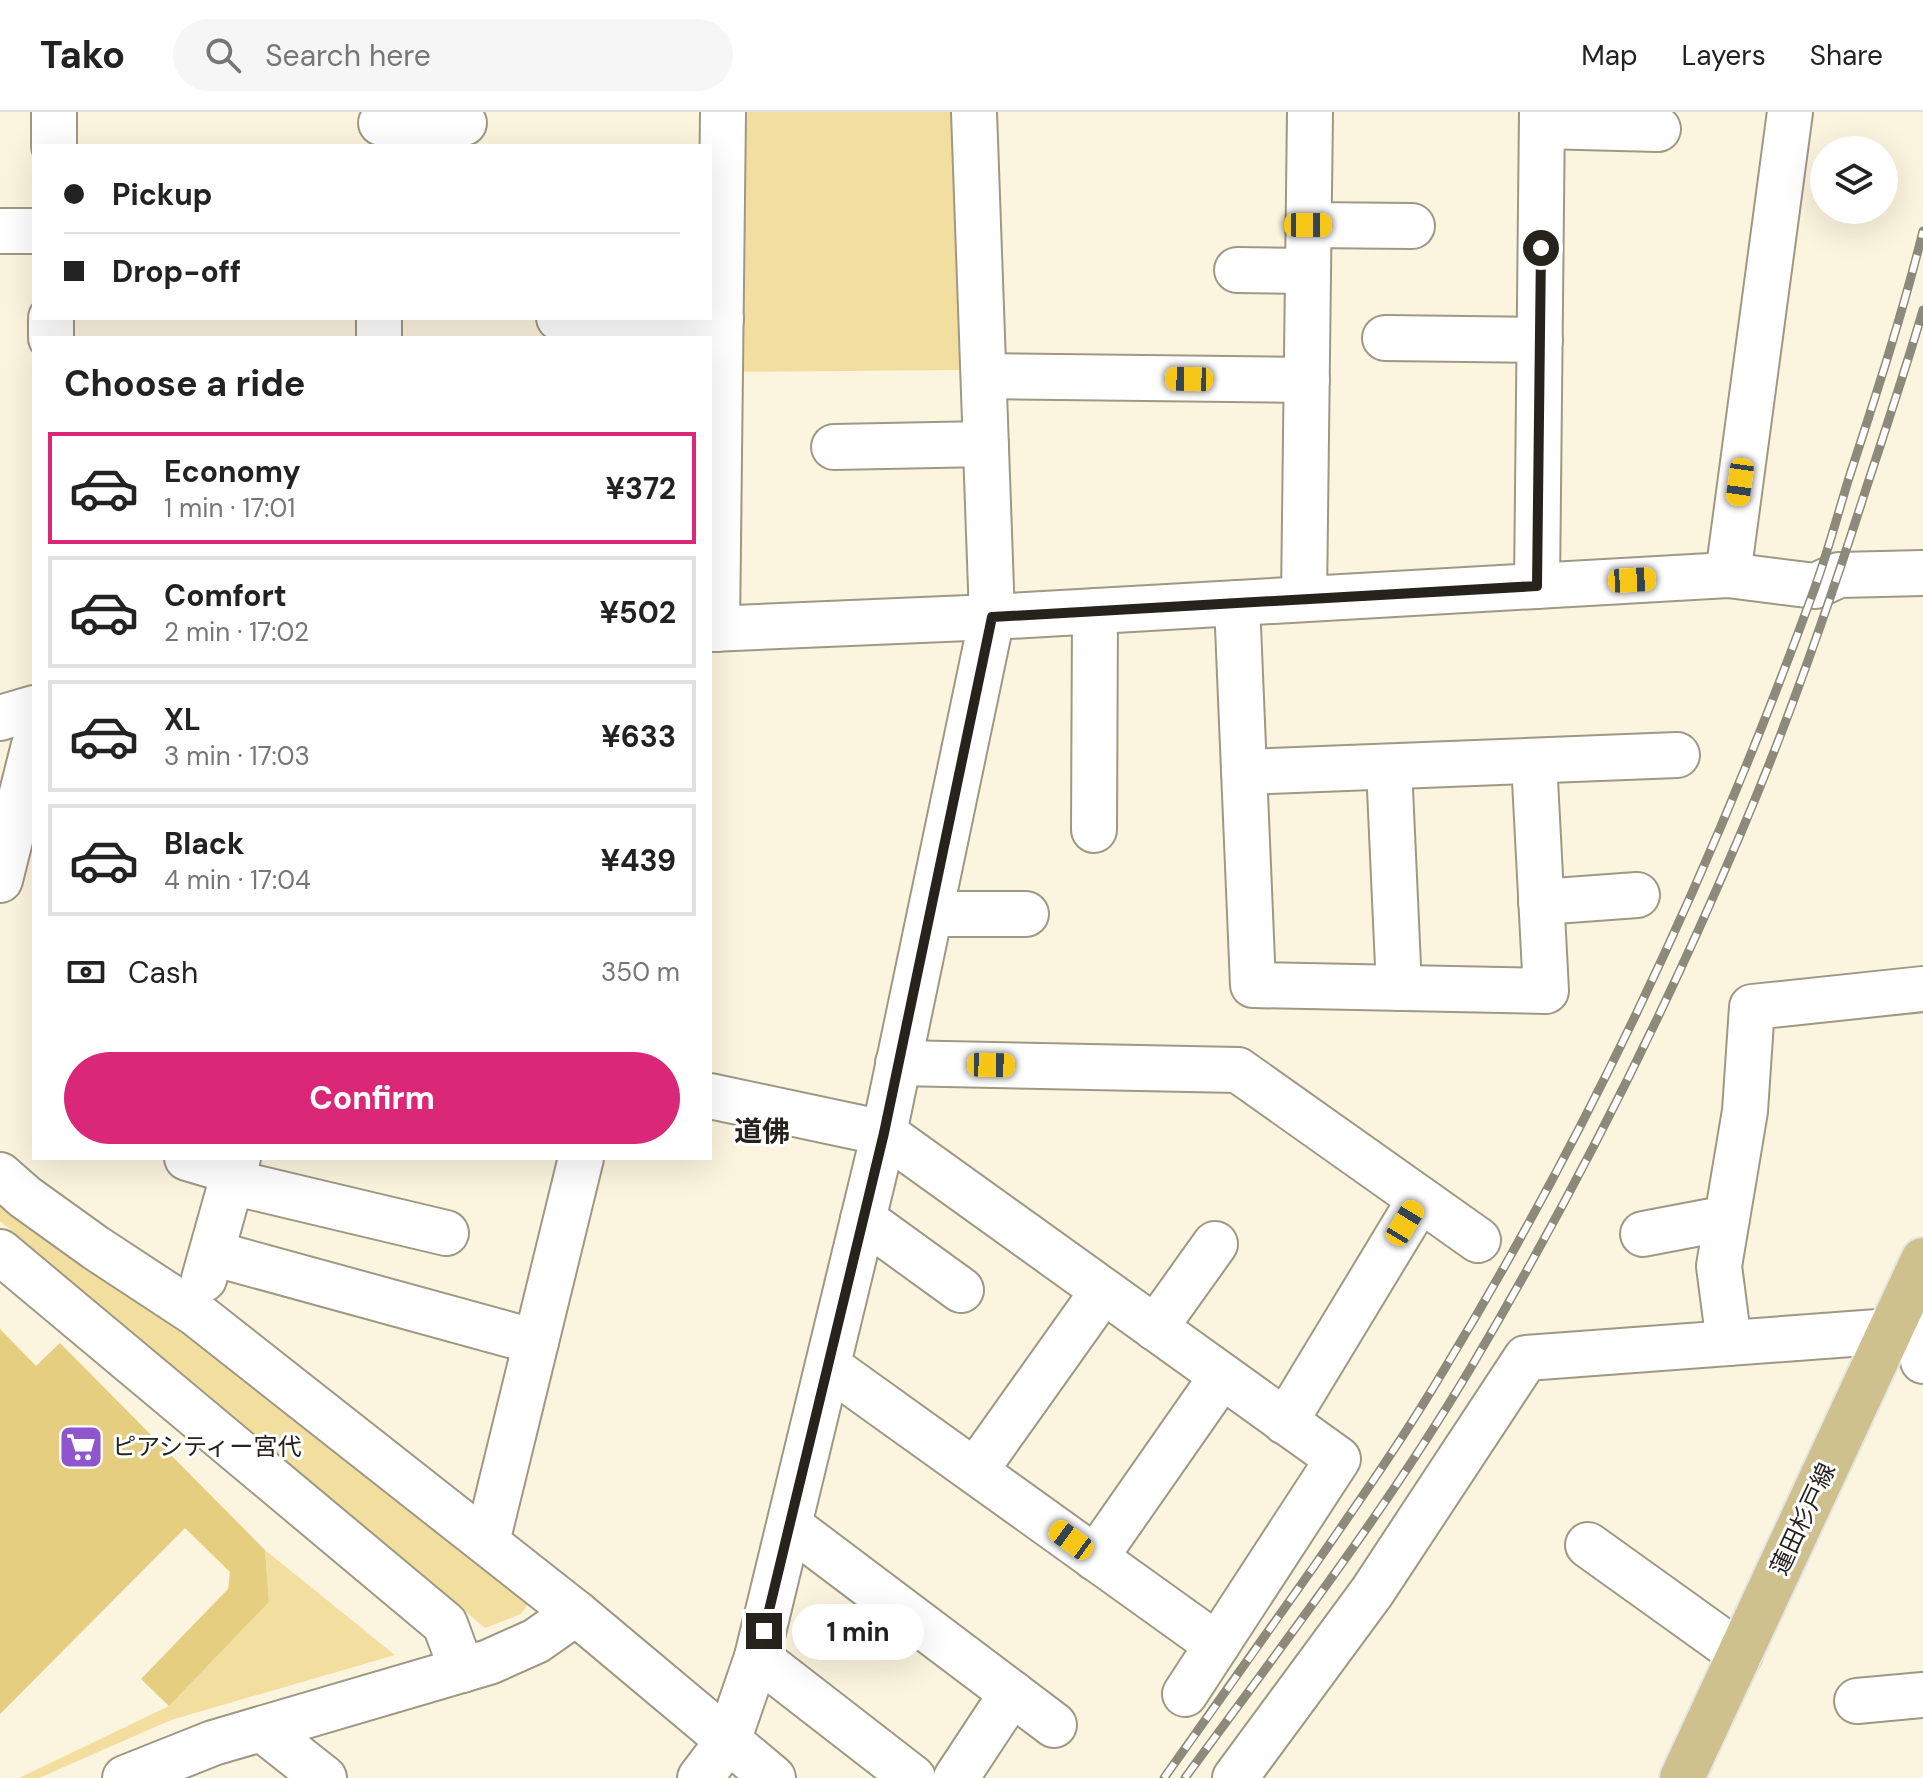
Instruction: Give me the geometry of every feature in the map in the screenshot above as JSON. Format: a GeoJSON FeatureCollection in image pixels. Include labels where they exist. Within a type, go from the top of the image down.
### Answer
{"type":"FeatureCollection","features":[{"type":"Feature","properties":{"kind":"main road","name":"蓮田杉戸線"},"geometry":{"type":"LineString","coordinates":[[1682,1778],[1905,1318],[1923,1260]]}},
{"type":"Feature","properties":{"kind":"street"},"geometry":{"type":"LineString","coordinates":[[54,112],[54,144]]}},
{"type":"Feature","properties":{"kind":"street"},"geometry":{"type":"LineString","coordinates":[[723,112],[714,629],[992,617],[1728,575],[1815,586],[1839,575],[1923,573]]}},
{"type":"Feature","properties":{"kind":"street"},"geometry":{"type":"LineString","coordinates":[[700,1778],[728,1741],[757,1657],[790,1526],[884,1133],[992,617],[974,112]]}},
{"type":"Feature","properties":{"kind":"street"},"geometry":{"type":"LineString","coordinates":[[1304,599],[1310,112]]}},
{"type":"Feature","properties":{"kind":"street"},"geometry":{"type":"LineString","coordinates":[[1728,575],[1790,112]]}},
{"type":"Feature","properties":{"kind":"street"},"geometry":{"type":"LineString","coordinates":[[1537,586],[1542,119],[1658,129]]}},
{"type":"Feature","properties":{"kind":"street"},"geometry":{"type":"LineString","coordinates":[[381,127],[464,123]]}},
{"type":"Feature","properties":{"kind":"street"},"geometry":{"type":"LineString","coordinates":[[1308,225],[1412,226]]}},
{"type":"Feature","properties":{"kind":"street"},"geometry":{"type":"LineString","coordinates":[[0,231],[32,231]]}},
{"type":"Feature","properties":{"kind":"street"},"geometry":{"type":"LineString","coordinates":[[1237,270],[1308,271]]}},
{"type":"Feature","properties":{"kind":"street"},"geometry":{"type":"LineString","coordinates":[[712,319],[721,319]]}},
{"type":"Feature","properties":{"kind":"street"},"geometry":{"type":"LineString","coordinates":[[1385,338],[1540,340]]}},
{"type":"Feature","properties":{"kind":"street"},"geometry":{"type":"LineString","coordinates":[[984,376],[1307,380]]}},
{"type":"Feature","properties":{"kind":"street"},"geometry":{"type":"LineString","coordinates":[[834,447],[986,444]]}},
{"type":"Feature","properties":{"kind":"street"},"geometry":{"type":"LineString","coordinates":[[1237,603],[1253,985],[1546,991],[1534,761]]}},
{"type":"Feature","properties":{"kind":"street"},"geometry":{"type":"LineString","coordinates":[[1094,830],[1095,611]]}},
{"type":"Feature","properties":{"kind":"street"},"geometry":{"type":"LineString","coordinates":[[0,718],[32,709]]}},
{"type":"Feature","properties":{"kind":"street"},"geometry":{"type":"LineString","coordinates":[[0,880],[32,753]]}},
{"type":"Feature","properties":{"kind":"street"},"geometry":{"type":"LineString","coordinates":[[1244,772],[1677,755]]}},
{"type":"Feature","properties":{"kind":"street"},"geometry":{"type":"LineString","coordinates":[[1389,767],[1399,988]]}},
{"type":"Feature","properties":{"kind":"street"},"geometry":{"type":"LineString","coordinates":[[1541,902],[1637,895]]}},
{"type":"Feature","properties":{"kind":"street"},"geometry":{"type":"LineString","coordinates":[[930,914],[1026,914]]}},
{"type":"Feature","properties":{"kind":"street"},"geometry":{"type":"LineString","coordinates":[[1729,1343],[1719,1266],[1745,1111],[1752,1007],[1923,989]]}},
{"type":"Feature","properties":{"kind":"street"},"geometry":{"type":"LineString","coordinates":[[898,1063],[1238,1070],[1478,1240]]}},
{"type":"Feature","properties":{"kind":"street"},"geometry":{"type":"LineString","coordinates":[[712,1096],[884,1133],[1338,1459],[1185,1694]]}},
{"type":"Feature","properties":{"kind":"street"},"geometry":{"type":"LineString","coordinates":[[194,1160],[446,1233]]}},
{"type":"Feature","properties":{"kind":"street"},"geometry":{"type":"LineString","coordinates":[[487,1542],[581,1160]]}},
{"type":"Feature","properties":{"kind":"street"},"geometry":{"type":"LineString","coordinates":[[195,1313],[234,1171]]}},
{"type":"Feature","properties":{"kind":"street"},"geometry":{"type":"LineString","coordinates":[[0,1175],[96,1248],[195,1313],[576,1613],[773,1778]]}},
{"type":"Feature","properties":{"kind":"street"},"geometry":{"type":"LineString","coordinates":[[1285,1422],[1420,1199]]}},
{"type":"Feature","properties":{"kind":"street"},"geometry":{"type":"LineString","coordinates":[[1643,1234],[1727,1218]]}},
{"type":"Feature","properties":{"kind":"street"},"geometry":{"type":"LineString","coordinates":[[863,1219],[961,1290]]}},
{"type":"Feature","properties":{"kind":"street"},"geometry":{"type":"LineString","coordinates":[[1155,1328],[1215,1244]]}},
{"type":"Feature","properties":{"kind":"street"},"geometry":{"type":"LineString","coordinates":[[0,1252],[445,1624],[462,1670]]}},
{"type":"Feature","properties":{"kind":"street"},"geometry":{"type":"LineString","coordinates":[[212,1253],[536,1342]]}},
{"type":"Feature","properties":{"kind":"street"},"geometry":{"type":"LineString","coordinates":[[975,1471],[1103,1291]]}},
{"type":"Feature","properties":{"kind":"street"},"geometry":{"type":"LineString","coordinates":[[1235,1778],[1372,1592],[1526,1358],[1729,1343],[1905,1318],[1923,1361]]}},
{"type":"Feature","properties":{"kind":"street"},"geometry":{"type":"LineString","coordinates":[[828,1366],[1217,1645]]}},
{"type":"Feature","properties":{"kind":"street"},"geometry":{"type":"LineString","coordinates":[[1095,1558],[1222,1376]]}},
{"type":"Feature","properties":{"kind":"street"},"geometry":{"type":"LineString","coordinates":[[790,1526],[1054,1725]]}},
{"type":"Feature","properties":{"kind":"street"},"geometry":{"type":"LineString","coordinates":[[1588,1545],[1740,1654]]}},
{"type":"Feature","properties":{"kind":"street"},"geometry":{"type":"LineString","coordinates":[[125,1778],[213,1743],[489,1662],[536,1641],[576,1613]]}},
{"type":"Feature","properties":{"kind":"street"},"geometry":{"type":"LineString","coordinates":[[757,1657],[913,1778]]}},
{"type":"Feature","properties":{"kind":"street"},"geometry":{"type":"LineString","coordinates":[[956,1778],[1012,1693]]}},
{"type":"Feature","properties":{"kind":"street"},"geometry":{"type":"LineString","coordinates":[[1857,1701],[1923,1695]]}},
{"type":"Feature","properties":{"kind":"street"},"geometry":{"type":"LineString","coordinates":[[262,1729],[324,1778]]}},
{"type":"Feature","properties":{"kind":"shaded area"},"geometry":{"type":"Polygon","coordinates":[[[733,112],[953,112],[962,370],[728,372],[733,112]]]}},
{"type":"Feature","properties":{"kind":"shaded area"},"geometry":{"type":"Polygon","coordinates":[[[0,1194],[189,1329],[530,1601],[521,1614],[485,1628],[0,1221],[0,1194]]]}},
{"type":"Feature","properties":{"kind":"shaded area"},"geometry":{"type":"Polygon","coordinates":[[[265,1550],[395,1655],[171,1720],[39,1778],[19,1778],[169,1706],[269,1602],[265,1550]]]}},
{"type":"Feature","properties":{"kind":"building","name":"ピアシティー宮代"},"geometry":{"type":"Polygon","coordinates":[[[0,1329],[36,1366],[60,1343],[265,1550],[269,1602],[169,1706],[141,1679],[228,1589],[230,1572],[185,1528],[0,1714],[0,1329]]]}},
{"type":"Feature","properties":{"kind":"railway"},"geometry":{"type":"LineString","coordinates":[[1164,1778],[1382,1468],[1445,1368],[1552,1180],[1649,988],[1736,790],[1814,590],[1897,326],[1923,231]]}},
{"type":"Feature","properties":{"kind":"railway"},"geometry":{"type":"LineString","coordinates":[[1185,1778],[1332,1577],[1437,1422],[1508,1304],[1614,1106],[1710,904],[1775,750],[1837,579],[1923,310]]}},
{"type":"Feature","properties":{"kind":"place","name":"ピアシティー宮代"},"geometry":{"type":"Point","coordinates":[81,1447]}},
{"type":"Feature","properties":{"kind":"district","name":"道佛"},"geometry":{"type":"Point","coordinates":[762,1131]}},
{"type":"Feature","properties":{"kind":"route"},"geometry":{"type":"LineString","coordinates":[[764,1631],[884,1133],[992,617],[1537,586],[1541,248]]}}]}
